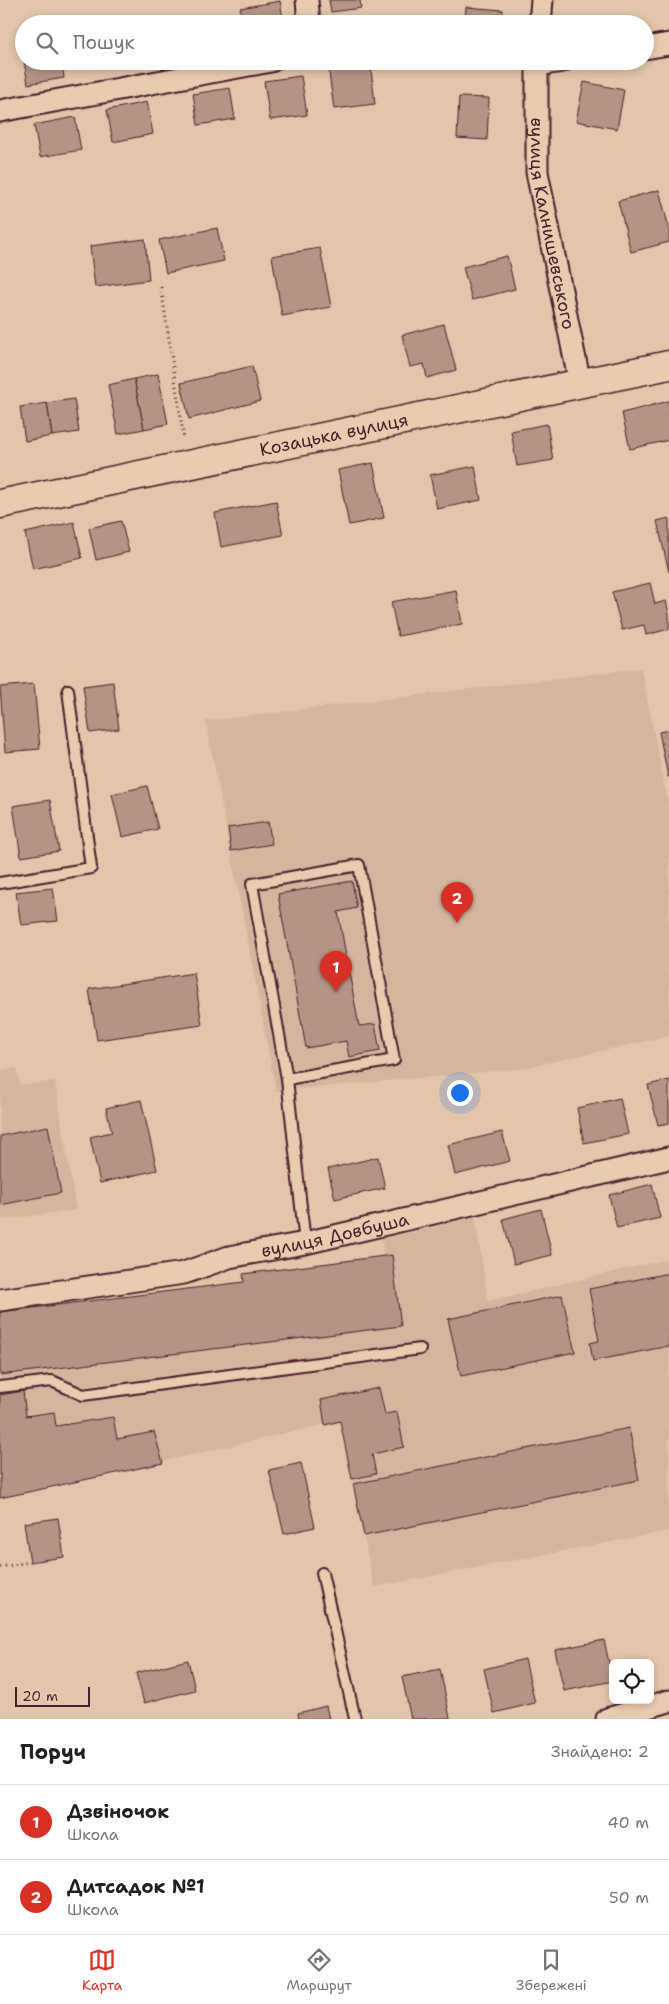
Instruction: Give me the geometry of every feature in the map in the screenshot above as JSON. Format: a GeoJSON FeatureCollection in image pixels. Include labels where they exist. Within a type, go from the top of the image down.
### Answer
{"type":"FeatureCollection","features":[{"type":"Feature","properties":{"kind":"street"},"geometry":{"type":"LineString","coordinates":[[307,0],[308,15]]}},
{"type":"Feature","properties":{"kind":"street"},"geometry":{"type":"LineString","coordinates":[[541,15],[542,0]]}},
{"type":"Feature","properties":{"kind":"street"},"geometry":{"type":"LineString","coordinates":[[654,46],[669,44]]}},
{"type":"Feature","properties":{"kind":"street"},"geometry":{"type":"LineString","coordinates":[[0,111],[222,70]]}},
{"type":"Feature","properties":{"kind":"street","name":"вулиця Калнишевського"},"geometry":{"type":"LineString","coordinates":[[537,70],[537,172],[580,384]]}},
{"type":"Feature","properties":{"kind":"street","name":"Козацька вулиця"},"geometry":{"type":"LineString","coordinates":[[0,504],[669,365]]}},
{"type":"Feature","properties":{"kind":"street","name":"вулиця Довбуша"},"geometry":{"type":"LineString","coordinates":[[0,1300],[184,1273],[229,1257],[305,1243],[669,1158]]}},
{"type":"Feature","properties":{"kind":"street"},"geometry":{"type":"LineString","coordinates":[[607,1719],[669,1701]]}},
{"type":"Feature","properties":{"kind":"lane"},"geometry":{"type":"LineString","coordinates":[[0,883],[91,868],[68,690]]}},
{"type":"Feature","properties":{"kind":"lane"},"geometry":{"type":"LineString","coordinates":[[287,1079],[394,1060],[359,865],[252,884],[287,1079],[305,1243]]}},
{"type":"Feature","properties":{"kind":"lane"},"geometry":{"type":"LineString","coordinates":[[0,1387],[52,1381],[83,1395],[420,1349]]}},
{"type":"Feature","properties":{"kind":"lane"},"geometry":{"type":"LineString","coordinates":[[322,1573],[355,1719]]}},
{"type":"Feature","properties":{"kind":"path"},"geometry":{"type":"LineString","coordinates":[[161,287],[188,465]]}},
{"type":"Feature","properties":{"kind":"path"},"geometry":{"type":"LineString","coordinates":[[0,1566],[30,1562]]}},
{"type":"Feature","properties":{"kind":"shaded area"},"geometry":{"type":"Polygon","coordinates":[[[641,668],[669,809],[669,1036],[520,1069],[276,1091],[206,721],[641,668]]]}},
{"type":"Feature","properties":{"kind":"shaded area"},"geometry":{"type":"Polygon","coordinates":[[[17,1068],[20,1085],[55,1081],[76,1210],[0,1220],[0,1070],[17,1068]]]}},
{"type":"Feature","properties":{"kind":"shaded area"},"geometry":{"type":"Polygon","coordinates":[[[475,1217],[488,1301],[669,1259],[669,1531],[374,1587],[340,1421],[0,1498],[0,1312],[244,1282],[243,1274],[383,1256],[382,1239],[475,1217]]]}},
{"type":"Feature","properties":{"kind":"building"},"geometry":{"type":"Polygon","coordinates":[[[329,0],[360,0],[361,8],[331,12],[329,0]]]}},
{"type":"Feature","properties":{"kind":"building"},"geometry":{"type":"Polygon","coordinates":[[[280,1],[282,15],[241,15],[240,8],[280,1]]]}},
{"type":"Feature","properties":{"kind":"building"},"geometry":{"type":"Polygon","coordinates":[[[466,7],[503,10],[503,15],[466,15],[466,7]]]}},
{"type":"Feature","properties":{"kind":"building"},"geometry":{"type":"Polygon","coordinates":[[[26,70],[63,70],[64,78],[28,84],[26,70]]]}},
{"type":"Feature","properties":{"kind":"building"},"geometry":{"type":"Polygon","coordinates":[[[329,70],[371,70],[375,104],[334,109],[329,70]]]}},
{"type":"Feature","properties":{"kind":"building"},"geometry":{"type":"Polygon","coordinates":[[[301,76],[307,115],[270,120],[264,81],[301,76]]]}},
{"type":"Feature","properties":{"kind":"building"},"geometry":{"type":"Polygon","coordinates":[[[584,82],[624,90],[617,129],[576,121],[584,82]]]}},
{"type":"Feature","properties":{"kind":"building"},"geometry":{"type":"Polygon","coordinates":[[[230,88],[235,119],[198,125],[193,94],[230,88]]]}},
{"type":"Feature","properties":{"kind":"building"},"geometry":{"type":"Polygon","coordinates":[[[459,97],[489,98],[487,140],[457,138],[459,97]]]}},
{"type":"Feature","properties":{"kind":"building"},"geometry":{"type":"Polygon","coordinates":[[[147,102],[153,134],[113,142],[107,110],[147,102]]]}},
{"type":"Feature","properties":{"kind":"building"},"geometry":{"type":"Polygon","coordinates":[[[75,117],[81,150],[40,157],[34,125],[75,117]]]}},
{"type":"Feature","properties":{"kind":"building"},"geometry":{"type":"Polygon","coordinates":[[[659,190],[669,228],[669,242],[631,252],[618,201],[659,190]]]}},
{"type":"Feature","properties":{"kind":"building"},"geometry":{"type":"Polygon","coordinates":[[[217,228],[224,261],[166,273],[159,240],[217,228]]]}},
{"type":"Feature","properties":{"kind":"building"},"geometry":{"type":"Polygon","coordinates":[[[145,239],[149,280],[95,287],[90,246],[145,239]]]}},
{"type":"Feature","properties":{"kind":"building"},"geometry":{"type":"Polygon","coordinates":[[[320,248],[331,307],[282,316],[272,256],[320,248]]]}},
{"type":"Feature","properties":{"kind":"building"},"geometry":{"type":"Polygon","coordinates":[[[507,256],[515,289],[472,300],[463,267],[507,256]]]}},
{"type":"Feature","properties":{"kind":"building"},"geometry":{"type":"Polygon","coordinates":[[[444,324],[456,370],[427,378],[424,364],[410,367],[402,335],[444,324]]]}},
{"type":"Feature","properties":{"kind":"building"},"geometry":{"type":"Polygon","coordinates":[[[252,366],[260,401],[189,419],[181,383],[252,366]]]}},
{"type":"Feature","properties":{"kind":"building"},"geometry":{"type":"Polygon","coordinates":[[[158,374],[168,424],[144,429],[134,379],[158,374]]]}},
{"type":"Feature","properties":{"kind":"building"},"geometry":{"type":"Polygon","coordinates":[[[134,379],[144,429],[118,434],[108,385],[134,379]]]}},
{"type":"Feature","properties":{"kind":"building"},"geometry":{"type":"Polygon","coordinates":[[[74,399],[79,432],[52,436],[47,403],[74,399]]]}},
{"type":"Feature","properties":{"kind":"building"},"geometry":{"type":"Polygon","coordinates":[[[669,401],[669,440],[630,449],[622,413],[669,401]]]}},
{"type":"Feature","properties":{"kind":"building"},"geometry":{"type":"Polygon","coordinates":[[[47,403],[52,436],[25,441],[20,407],[47,403]]]}},
{"type":"Feature","properties":{"kind":"building"},"geometry":{"type":"Polygon","coordinates":[[[547,424],[553,460],[517,466],[511,431],[547,424]]]}},
{"type":"Feature","properties":{"kind":"building"},"geometry":{"type":"Polygon","coordinates":[[[373,463],[384,518],[349,525],[338,470],[373,463]]]}},
{"type":"Feature","properties":{"kind":"building"},"geometry":{"type":"Polygon","coordinates":[[[475,466],[481,500],[437,509],[430,475],[475,466]]]}},
{"type":"Feature","properties":{"kind":"building"},"geometry":{"type":"Polygon","coordinates":[[[276,501],[283,535],[221,547],[215,513],[276,501]]]}},
{"type":"Feature","properties":{"kind":"building"},"geometry":{"type":"Polygon","coordinates":[[[669,518],[669,572],[657,521],[669,518]]]}},
{"type":"Feature","properties":{"kind":"building"},"geometry":{"type":"Polygon","coordinates":[[[121,521],[129,552],[96,560],[89,528],[121,521]]]}},
{"type":"Feature","properties":{"kind":"building"},"geometry":{"type":"Polygon","coordinates":[[[74,522],[82,558],[33,569],[25,533],[74,522]]]}},
{"type":"Feature","properties":{"kind":"building"},"geometry":{"type":"Polygon","coordinates":[[[650,583],[655,604],[666,601],[669,614],[669,629],[646,635],[644,625],[622,630],[612,592],[650,583]]]}},
{"type":"Feature","properties":{"kind":"building"},"geometry":{"type":"Polygon","coordinates":[[[456,590],[462,624],[398,636],[391,602],[456,590]]]}},
{"type":"Feature","properties":{"kind":"building"},"geometry":{"type":"Polygon","coordinates":[[[113,682],[119,729],[90,733],[83,686],[113,682]]]}},
{"type":"Feature","properties":{"kind":"building"},"geometry":{"type":"Polygon","coordinates":[[[34,684],[40,749],[5,752],[0,687],[34,684]]]}},
{"type":"Feature","properties":{"kind":"building"},"geometry":{"type":"Polygon","coordinates":[[[669,730],[669,777],[668,777],[659,732],[669,730]]]}},
{"type":"Feature","properties":{"kind":"building"},"geometry":{"type":"Polygon","coordinates":[[[147,786],[158,829],[122,837],[112,794],[147,786]]]}},
{"type":"Feature","properties":{"kind":"building"},"geometry":{"type":"Polygon","coordinates":[[[50,800],[59,851],[21,857],[13,806],[50,800]]]}},
{"type":"Feature","properties":{"kind":"building"},"geometry":{"type":"Polygon","coordinates":[[[268,822],[272,844],[231,851],[228,828],[268,822]]]}},
{"type":"Feature","properties":{"kind":"building"},"geometry":{"type":"Polygon","coordinates":[[[352,881],[357,908],[338,912],[359,1026],[375,1024],[380,1051],[349,1057],[346,1041],[306,1048],[278,894],[352,881]]]}},
{"type":"Feature","properties":{"kind":"building"},"geometry":{"type":"Polygon","coordinates":[[[53,888],[58,921],[21,925],[16,892],[53,888]]]}},
{"type":"Feature","properties":{"kind":"building"},"geometry":{"type":"Polygon","coordinates":[[[194,973],[202,1025],[97,1040],[89,989],[194,973]]]}},
{"type":"Feature","properties":{"kind":"building"},"geometry":{"type":"Polygon","coordinates":[[[669,1080],[669,1123],[658,1125],[648,1085],[669,1080]]]}},
{"type":"Feature","properties":{"kind":"building"},"geometry":{"type":"Polygon","coordinates":[[[620,1098],[628,1134],[584,1143],[577,1108],[620,1098]]]}},
{"type":"Feature","properties":{"kind":"building"},"geometry":{"type":"Polygon","coordinates":[[[141,1100],[157,1170],[100,1183],[90,1137],[112,1132],[106,1108],[141,1100]]]}},
{"type":"Feature","properties":{"kind":"building"},"geometry":{"type":"Polygon","coordinates":[[[48,1126],[61,1193],[0,1205],[0,1136],[48,1126]]]}},
{"type":"Feature","properties":{"kind":"building"},"geometry":{"type":"Polygon","coordinates":[[[502,1132],[510,1161],[455,1175],[448,1145],[502,1132]]]}},
{"type":"Feature","properties":{"kind":"building"},"geometry":{"type":"Polygon","coordinates":[[[378,1157],[385,1188],[335,1199],[328,1169],[378,1157]]]}},
{"type":"Feature","properties":{"kind":"building"},"geometry":{"type":"Polygon","coordinates":[[[652,1184],[660,1218],[617,1228],[609,1195],[652,1184]]]}},
{"type":"Feature","properties":{"kind":"building"},"geometry":{"type":"Polygon","coordinates":[[[541,1209],[552,1255],[514,1264],[503,1219],[541,1209]]]}},
{"type":"Feature","properties":{"kind":"building"},"geometry":{"type":"Polygon","coordinates":[[[392,1255],[401,1326],[0,1375],[0,1312],[244,1282],[243,1274],[392,1255]]]}},
{"type":"Feature","properties":{"kind":"building"},"geometry":{"type":"Polygon","coordinates":[[[669,1273],[669,1346],[593,1361],[590,1343],[599,1341],[589,1289],[669,1273]]]}},
{"type":"Feature","properties":{"kind":"building"},"geometry":{"type":"Polygon","coordinates":[[[562,1295],[575,1352],[461,1376],[448,1319],[562,1295]]]}},
{"type":"Feature","properties":{"kind":"building"},"geometry":{"type":"Polygon","coordinates":[[[379,1388],[385,1414],[397,1412],[404,1447],[372,1454],[376,1474],[352,1479],[340,1421],[325,1425],[321,1400],[379,1388]]]}},
{"type":"Feature","properties":{"kind":"building"},"geometry":{"type":"Polygon","coordinates":[[[23,1391],[26,1416],[54,1412],[56,1426],[113,1417],[117,1439],[154,1432],[163,1463],[0,1498],[0,1395],[23,1391]]]}},
{"type":"Feature","properties":{"kind":"building"},"geometry":{"type":"Polygon","coordinates":[[[629,1428],[639,1480],[364,1536],[353,1484],[629,1428]]]}},
{"type":"Feature","properties":{"kind":"building"},"geometry":{"type":"Polygon","coordinates":[[[301,1463],[315,1527],[284,1534],[269,1470],[301,1463]]]}},
{"type":"Feature","properties":{"kind":"building"},"geometry":{"type":"Polygon","coordinates":[[[58,1518],[64,1557],[30,1562],[24,1523],[58,1518]]]}},
{"type":"Feature","properties":{"kind":"building"},"geometry":{"type":"Polygon","coordinates":[[[604,1640],[609,1663],[609,1682],[564,1691],[555,1650],[604,1640]]]}},
{"type":"Feature","properties":{"kind":"building"},"geometry":{"type":"Polygon","coordinates":[[[525,1659],[535,1703],[494,1713],[484,1669],[525,1659]]]}},
{"type":"Feature","properties":{"kind":"building"},"geometry":{"type":"Polygon","coordinates":[[[188,1660],[195,1690],[144,1703],[136,1673],[188,1660]]]}},
{"type":"Feature","properties":{"kind":"building"},"geometry":{"type":"Polygon","coordinates":[[[440,1669],[450,1718],[411,1719],[402,1677],[440,1669]]]}},
{"type":"Feature","properties":{"kind":"building"},"geometry":{"type":"Polygon","coordinates":[[[326,1706],[329,1719],[299,1719],[298,1713],[326,1706]]]}},
{"type":"Feature","properties":{"kind":"place","name":"Дитсадок №1"},"geometry":{"type":"Point","coordinates":[457,923]}},
{"type":"Feature","properties":{"kind":"place","name":"Дзвіночок"},"geometry":{"type":"Point","coordinates":[336,992]}}]}
